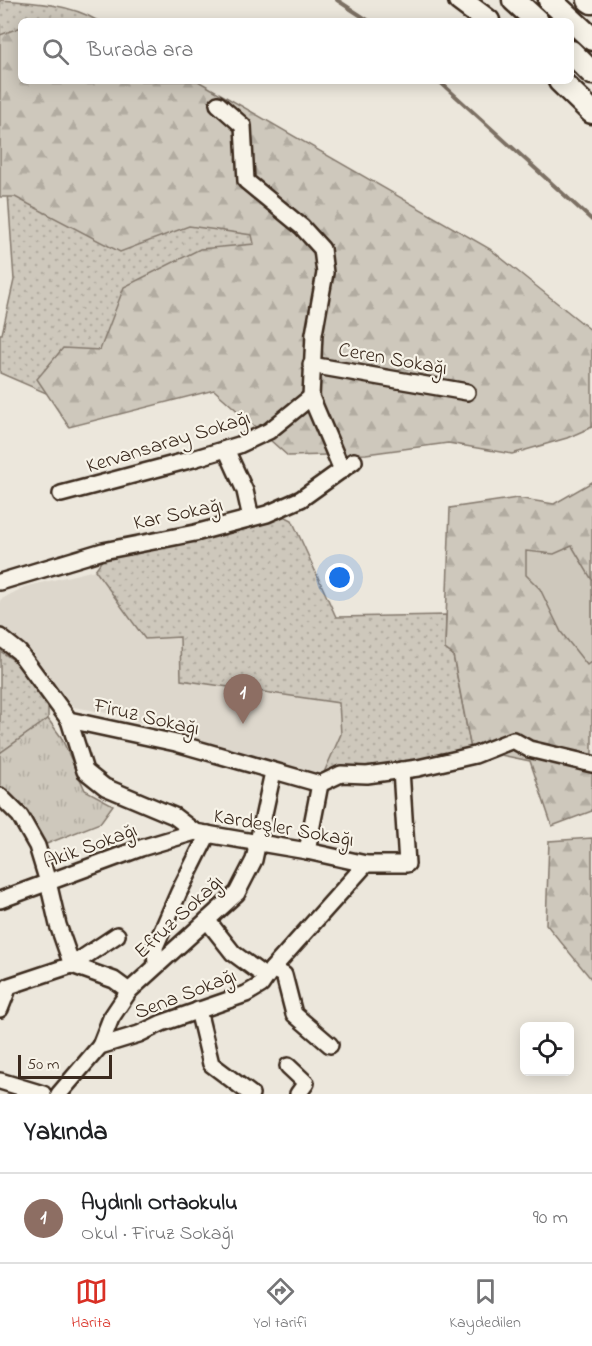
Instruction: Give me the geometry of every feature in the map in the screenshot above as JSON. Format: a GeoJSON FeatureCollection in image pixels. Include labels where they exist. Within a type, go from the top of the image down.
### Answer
{"type":"FeatureCollection","features":[{"type":"Feature","properties":{"kind":"highway"},"geometry":{"type":"LineString","coordinates":[[460,0],[484,18]]}},
{"type":"Feature","properties":{"kind":"highway"},"geometry":{"type":"LineString","coordinates":[[472,0],[493,18]]}},
{"type":"Feature","properties":{"kind":"highway"},"geometry":{"type":"LineString","coordinates":[[514,0],[534,18]]}},
{"type":"Feature","properties":{"kind":"highway"},"geometry":{"type":"LineString","coordinates":[[550,0],[569,18]]}},
{"type":"Feature","properties":{"kind":"highway"},"geometry":{"type":"LineString","coordinates":[[574,22],[592,39]]}},
{"type":"Feature","properties":{"kind":"highway"},"geometry":{"type":"LineString","coordinates":[[574,55],[592,73]]}},
{"type":"Feature","properties":{"kind":"highway"},"geometry":{"type":"LineString","coordinates":[[563,84],[592,112]]}},
{"type":"Feature","properties":{"kind":"street"},"geometry":{"type":"LineString","coordinates":[[218,104],[243,126],[246,181],[302,227],[322,249],[325,273],[314,334],[311,397]]}},
{"type":"Feature","properties":{"kind":"street","name":"Ceren Sokağı"},"geometry":{"type":"LineString","coordinates":[[311,365],[467,392]]}},
{"type":"Feature","properties":{"kind":"street","name":"Kervansaray Sokağı"},"geometry":{"type":"LineString","coordinates":[[61,494],[226,449],[268,431],[311,397]]}},
{"type":"Feature","properties":{"kind":"street","name":"Kar Sokağı"},"geometry":{"type":"LineString","coordinates":[[0,582],[103,551],[195,533],[267,514],[301,499],[348,465],[311,397]]}},
{"type":"Feature","properties":{"kind":"street"},"geometry":{"type":"LineString","coordinates":[[226,449],[245,491],[251,518]]}},
{"type":"Feature","properties":{"kind":"street","name":"Firuz Sokağı"},"geometry":{"type":"LineString","coordinates":[[0,637],[19,652],[69,720],[176,743],[320,784]]}},
{"type":"Feature","properties":{"kind":"street","name":"Kardeşler Sokağı"},"geometry":{"type":"LineString","coordinates":[[69,720],[85,771],[105,787],[174,816],[201,833],[307,851],[366,864],[407,864],[400,770]]}},
{"type":"Feature","properties":{"kind":"street"},"geometry":{"type":"LineString","coordinates":[[307,851],[320,784],[341,774],[367,775],[400,770],[475,755],[513,740],[529,749],[592,764]]}},
{"type":"Feature","properties":{"kind":"street","name":"Efruz Sokağı"},"geometry":{"type":"LineString","coordinates":[[100,1046],[111,1018],[129,991],[237,893],[254,860],[273,772]]}},
{"type":"Feature","properties":{"kind":"street"},"geometry":{"type":"LineString","coordinates":[[0,796],[20,816],[37,846],[58,925],[72,965]]}},
{"type":"Feature","properties":{"kind":"street"},"geometry":{"type":"LineString","coordinates":[[156,965],[155,947],[201,833]]}},
{"type":"Feature","properties":{"kind":"street","name":"Akik Sokağı"},"geometry":{"type":"LineString","coordinates":[[0,900],[141,848],[201,833]]}},
{"type":"Feature","properties":{"kind":"street","name":"Sena Sokağı"},"geometry":{"type":"LineString","coordinates":[[100,1046],[246,994],[261,985],[269,973],[366,864]]}},
{"type":"Feature","properties":{"kind":"street"},"geometry":{"type":"LineString","coordinates":[[207,920],[232,953],[269,973],[284,975],[294,1014],[330,1045]]}},
{"type":"Feature","properties":{"kind":"street"},"geometry":{"type":"LineString","coordinates":[[0,1009],[9,986],[72,965],[117,935]]}},
{"type":"Feature","properties":{"kind":"street"},"geometry":{"type":"LineString","coordinates":[[72,965],[114,980],[129,991]]}},
{"type":"Feature","properties":{"kind":"street"},"geometry":{"type":"LineString","coordinates":[[198,1010],[211,1064],[251,1094]]}},
{"type":"Feature","properties":{"kind":"street"},"geometry":{"type":"LineString","coordinates":[[59,1094],[100,1046]]}},
{"type":"Feature","properties":{"kind":"street"},"geometry":{"type":"LineString","coordinates":[[288,1066],[306,1083],[298,1094]]}},
{"type":"Feature","properties":{"kind":"street"},"geometry":{"type":"LineString","coordinates":[[0,1081],[43,1094]]}},
{"type":"Feature","properties":{"kind":"shaded area"},"geometry":{"type":"Polygon","coordinates":[[[95,570],[145,638],[180,637],[181,680],[339,703],[341,734],[322,777],[113,714],[74,707],[22,648],[0,629],[0,600],[24,587],[95,570]]]}},
{"type":"Feature","properties":{"kind":"green space"},"geometry":{"type":"Polygon","coordinates":[[[0,0],[63,7],[92,18],[18,18],[18,82],[0,91],[0,0]]]}},
{"type":"Feature","properties":{"kind":"green space"},"geometry":{"type":"Polygon","coordinates":[[[18,28],[18,84],[203,84],[490,249],[592,331],[592,427],[567,438],[512,454],[448,443],[366,454],[288,456],[214,390],[69,427],[37,379],[63,348],[100,350],[124,287],[200,249],[254,244],[252,235],[189,226],[120,252],[15,197],[0,197],[0,35],[18,28]]]}},
{"type":"Feature","properties":{"kind":"green space"},"geometry":{"type":"Polygon","coordinates":[[[8,193],[262,220],[277,258],[130,338],[46,393],[0,373],[0,334],[2,334],[14,280],[8,193]]]}},
{"type":"Feature","properties":{"kind":"green space"},"geometry":{"type":"Polygon","coordinates":[[[592,482],[592,811],[552,826],[530,761],[471,749],[453,655],[445,649],[450,508],[517,498],[554,504],[592,482]]]}},
{"type":"Feature","properties":{"kind":"green space"},"geometry":{"type":"Polygon","coordinates":[[[284,516],[292,520],[336,617],[446,615],[445,649],[453,655],[471,749],[415,762],[322,777],[341,734],[339,703],[181,680],[180,637],[145,639],[95,570],[105,556],[250,526],[284,516]]]}},
{"type":"Feature","properties":{"kind":"green space"},"geometry":{"type":"Polygon","coordinates":[[[572,546],[592,580],[592,661],[587,665],[561,632],[540,589],[526,575],[526,551],[554,554],[572,546]]]}},
{"type":"Feature","properties":{"kind":"green space"},"geometry":{"type":"Polygon","coordinates":[[[0,651],[22,666],[48,703],[48,719],[0,753],[0,651]]]}},
{"type":"Feature","properties":{"kind":"green space"},"geometry":{"type":"Polygon","coordinates":[[[48,719],[61,737],[85,790],[113,805],[100,823],[44,845],[42,837],[0,788],[0,753],[48,719]]]}},
{"type":"Feature","properties":{"kind":"green space"},"geometry":{"type":"Polygon","coordinates":[[[592,838],[592,980],[546,924],[549,841],[592,838]]]}},
{"type":"Feature","properties":{"kind":"waterway"},"geometry":{"type":"LineString","coordinates":[[337,0],[364,18]]}},
{"type":"Feature","properties":{"kind":"waterway"},"geometry":{"type":"LineString","coordinates":[[442,84],[592,220]]}},
{"type":"Feature","properties":{"kind":"place","name":"Aydınlı Ortaokulu"},"geometry":{"type":"Point","coordinates":[243,724]}}]}
